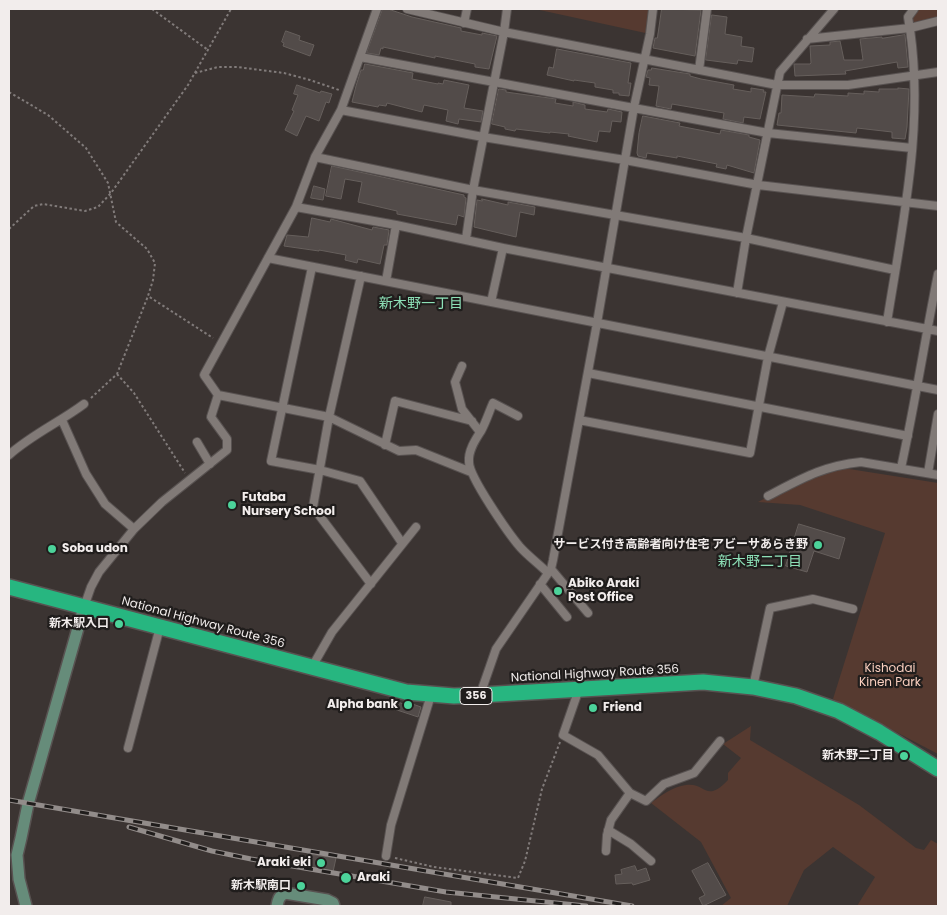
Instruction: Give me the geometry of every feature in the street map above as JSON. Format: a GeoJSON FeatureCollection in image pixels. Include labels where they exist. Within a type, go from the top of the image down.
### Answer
{"type":"FeatureCollection","features":[{"type":"Feature","properties":{"kind":"highway","name":"National Highway Route 356"},"geometry":{"type":"LineString","coordinates":[[9,587],[387,688],[430,695],[480,696],[703,682],[753,687],[796,696],[839,711],[880,732],[938,769]]}},
{"type":"Feature","properties":{"kind":"street"},"geometry":{"type":"LineString","coordinates":[[377,9],[348,93],[316,157],[296,207],[204,375],[218,395],[330,417],[399,451],[416,450],[470,472]]}},
{"type":"Feature","properties":{"kind":"street"},"geometry":{"type":"LineString","coordinates":[[406,9],[504,32],[777,85],[848,85],[938,72]]}},
{"type":"Feature","properties":{"kind":"street"},"geometry":{"type":"LineString","coordinates":[[464,23],[467,9]]}},
{"type":"Feature","properties":{"kind":"street"},"geometry":{"type":"LineString","coordinates":[[466,239],[472,190],[507,9]]}},
{"type":"Feature","properties":{"kind":"street"},"geometry":{"type":"LineString","coordinates":[[480,696],[496,649],[550,571],[588,373],[653,9]]}},
{"type":"Feature","properties":{"kind":"street"},"geometry":{"type":"LineString","coordinates":[[699,70],[707,9]]}},
{"type":"Feature","properties":{"kind":"street"},"geometry":{"type":"LineString","coordinates":[[737,293],[746,238],[780,72],[834,9]]}},
{"type":"Feature","properties":{"kind":"street"},"geometry":{"type":"LineString","coordinates":[[887,322],[907,203],[912,148],[914,76],[908,17],[914,9]]}},
{"type":"Feature","properties":{"kind":"street"},"geometry":{"type":"LineString","coordinates":[[807,39],[910,28],[938,21]]}},
{"type":"Feature","properties":{"kind":"street"},"geometry":{"type":"LineString","coordinates":[[360,57],[768,133],[912,148]]}},
{"type":"Feature","properties":{"kind":"street"},"geometry":{"type":"LineString","coordinates":[[341,110],[758,185],[938,206]]}},
{"type":"Feature","properties":{"kind":"street"},"geometry":{"type":"LineString","coordinates":[[316,157],[472,190],[746,238],[895,270]]}},
{"type":"Feature","properties":{"kind":"street"},"geometry":{"type":"LineString","coordinates":[[296,207],[938,331]]}},
{"type":"Feature","properties":{"kind":"street"},"geometry":{"type":"LineString","coordinates":[[386,281],[396,225]]}},
{"type":"Feature","properties":{"kind":"street"},"geometry":{"type":"LineString","coordinates":[[491,302],[503,248]]}},
{"type":"Feature","properties":{"kind":"street"},"geometry":{"type":"LineString","coordinates":[[268,258],[938,390]]}},
{"type":"Feature","properties":{"kind":"street"},"geometry":{"type":"LineString","coordinates":[[312,267],[271,461],[320,470],[360,481],[402,544]]}},
{"type":"Feature","properties":{"kind":"street"},"geometry":{"type":"LineString","coordinates":[[901,468],[919,386],[927,329],[938,274]]}},
{"type":"Feature","properties":{"kind":"street"},"geometry":{"type":"LineString","coordinates":[[361,276],[330,417],[313,507],[371,584]]}},
{"type":"Feature","properties":{"kind":"street"},"geometry":{"type":"LineString","coordinates":[[579,420],[750,453],[768,357],[783,302]]}},
{"type":"Feature","properties":{"kind":"street"},"geometry":{"type":"LineString","coordinates":[[462,366],[455,382],[462,409],[480,432]]}},
{"type":"Feature","properties":{"kind":"street"},"geometry":{"type":"LineString","coordinates":[[588,373],[908,436]]}},
{"type":"Feature","properties":{"kind":"street"},"geometry":{"type":"LineString","coordinates":[[26,906],[19,879],[17,855],[28,804],[91,587],[99,572],[134,529],[162,502],[227,450],[227,439],[211,417],[218,395]]}},
{"type":"Feature","properties":{"kind":"street"},"geometry":{"type":"LineString","coordinates":[[385,445],[395,401],[472,421]]}},
{"type":"Feature","properties":{"kind":"street"},"geometry":{"type":"LineString","coordinates":[[518,416],[493,403],[470,452],[470,472],[520,547],[550,571],[588,613]]}},
{"type":"Feature","properties":{"kind":"street"},"geometry":{"type":"LineString","coordinates":[[9,455],[18,447],[84,404]]}},
{"type":"Feature","properties":{"kind":"street"},"geometry":{"type":"LineString","coordinates":[[928,473],[938,414]]}},
{"type":"Feature","properties":{"kind":"street"},"geometry":{"type":"LineString","coordinates":[[62,420],[86,474],[105,504],[134,529]]}},
{"type":"Feature","properties":{"kind":"street"},"geometry":{"type":"LineString","coordinates":[[197,442],[210,464]]}},
{"type":"Feature","properties":{"kind":"street"},"geometry":{"type":"LineString","coordinates":[[768,496],[814,472],[830,466],[861,462],[938,475]]}},
{"type":"Feature","properties":{"kind":"street"},"geometry":{"type":"LineString","coordinates":[[312,668],[332,632],[416,527]]}},
{"type":"Feature","properties":{"kind":"street"},"geometry":{"type":"LineString","coordinates":[[540,584],[567,617]]}},
{"type":"Feature","properties":{"kind":"street"},"geometry":{"type":"LineString","coordinates":[[753,687],[770,608],[813,599],[853,609]]}},
{"type":"Feature","properties":{"kind":"street"},"geometry":{"type":"LineString","coordinates":[[128,748],[160,627]]}},
{"type":"Feature","properties":{"kind":"street"},"geometry":{"type":"LineString","coordinates":[[579,689],[562,735],[598,755],[630,793],[646,801],[664,784],[694,772],[720,741]]}},
{"type":"Feature","properties":{"kind":"street"},"geometry":{"type":"LineString","coordinates":[[386,856],[391,825],[430,695]]}},
{"type":"Feature","properties":{"kind":"street"},"geometry":{"type":"LineString","coordinates":[[606,851],[611,820],[630,793]]}},
{"type":"Feature","properties":{"kind":"street"},"geometry":{"type":"LineString","coordinates":[[608,830],[631,844],[651,861]]}},
{"type":"Feature","properties":{"kind":"street"},"geometry":{"type":"LineString","coordinates":[[277,906],[281,895],[285,893],[327,900],[333,903],[334,906]]}},
{"type":"Feature","properties":{"kind":"path"},"geometry":{"type":"LineString","coordinates":[[152,9],[208,50]]}},
{"type":"Feature","properties":{"kind":"path"},"geometry":{"type":"LineString","coordinates":[[9,230],[34,206],[43,204],[85,211],[98,206],[111,193],[195,73],[231,9]]}},
{"type":"Feature","properties":{"kind":"path"},"geometry":{"type":"LineString","coordinates":[[195,73],[218,67],[238,67],[284,73],[348,93]]}},
{"type":"Feature","properties":{"kind":"path"},"geometry":{"type":"LineString","coordinates":[[9,92],[48,115],[86,148],[108,183],[116,222],[147,249],[155,263],[153,280],[148,296],[118,374],[84,404]]}},
{"type":"Feature","properties":{"kind":"path"},"geometry":{"type":"LineString","coordinates":[[148,296],[222,343]]}},
{"type":"Feature","properties":{"kind":"path"},"geometry":{"type":"LineString","coordinates":[[118,374],[134,393],[189,480]]}},
{"type":"Feature","properties":{"kind":"path"},"geometry":{"type":"LineString","coordinates":[[386,856],[434,867],[518,878],[523,870],[542,789],[562,735]]}},
{"type":"Feature","properties":{"kind":"green space"},"geometry":{"type":"Polygon","coordinates":[[[535,9],[653,9],[650,34],[535,9]]]}},
{"type":"Feature","properties":{"kind":"green space"},"geometry":{"type":"Polygon","coordinates":[[[914,9],[938,9],[938,21],[910,28],[914,9]]]}},
{"type":"Feature","properties":{"kind":"green space","name":"Kishodai Kinen Park"},"geometry":{"type":"Polygon","coordinates":[[[843,468],[938,483],[938,754],[833,699],[885,533],[800,505],[758,502],[786,487],[843,468]]]}},
{"type":"Feature","properties":{"kind":"green space"},"geometry":{"type":"Polygon","coordinates":[[[751,726],[750,740],[859,805],[916,848],[924,850],[931,840],[938,844],[938,906],[857,906],[875,877],[833,847],[804,870],[787,906],[721,906],[731,898],[701,842],[651,803],[667,792],[681,786],[693,785],[710,791],[720,787],[728,780],[728,773],[741,758],[723,744],[751,726]]]}},
{"type":"Feature","properties":{"kind":"building"},"geometry":{"type":"Polygon","coordinates":[[[383,9],[461,28],[461,31],[497,36],[489,69],[475,67],[475,64],[383,47],[379,55],[367,53],[383,9]]]}},
{"type":"Feature","properties":{"kind":"building"},"geometry":{"type":"Polygon","coordinates":[[[662,9],[701,10],[695,56],[653,48],[655,38],[657,38],[662,9]]]}},
{"type":"Feature","properties":{"kind":"building"},"geometry":{"type":"Polygon","coordinates":[[[712,15],[727,17],[725,34],[742,37],[741,46],[754,48],[752,62],[738,60],[737,64],[706,60],[712,15]]]}},
{"type":"Feature","properties":{"kind":"building"},"geometry":{"type":"Polygon","coordinates":[[[286,31],[300,36],[299,40],[314,45],[310,56],[283,46],[284,43],[282,42],[286,31]]]}},
{"type":"Feature","properties":{"kind":"building"},"geometry":{"type":"Polygon","coordinates":[[[905,35],[908,67],[898,68],[897,62],[845,71],[846,74],[795,76],[794,64],[811,63],[810,46],[830,45],[830,42],[840,41],[844,60],[863,60],[860,39],[905,35]]]}},
{"type":"Feature","properties":{"kind":"building"},"geometry":{"type":"Polygon","coordinates":[[[557,49],[631,63],[628,83],[631,83],[629,96],[613,93],[613,90],[595,87],[595,83],[547,75],[549,67],[553,68],[557,49]]]}},
{"type":"Feature","properties":{"kind":"building"},"geometry":{"type":"Polygon","coordinates":[[[365,64],[413,73],[412,79],[438,84],[443,84],[444,80],[469,85],[464,108],[483,111],[481,122],[459,119],[458,124],[446,121],[448,110],[424,105],[422,112],[387,103],[386,106],[379,105],[378,107],[352,102],[361,70],[363,70],[365,64]]]}},
{"type":"Feature","properties":{"kind":"building"},"geometry":{"type":"Polygon","coordinates":[[[652,68],[690,74],[690,76],[701,79],[734,85],[733,89],[751,92],[751,88],[764,90],[763,92],[766,92],[760,119],[744,117],[743,123],[723,119],[724,113],[672,104],[671,109],[656,106],[659,86],[649,85],[650,78],[646,77],[648,70],[652,68]]]}},
{"type":"Feature","properties":{"kind":"building"},"geometry":{"type":"Polygon","coordinates":[[[297,85],[320,93],[321,91],[332,94],[329,103],[326,102],[319,121],[306,116],[297,136],[285,130],[294,111],[292,110],[298,95],[294,94],[297,85]]]}},
{"type":"Feature","properties":{"kind":"building"},"geometry":{"type":"Polygon","coordinates":[[[499,89],[506,90],[506,92],[556,99],[555,103],[573,106],[573,102],[585,105],[585,109],[607,112],[608,109],[622,112],[621,122],[612,121],[610,132],[599,131],[597,142],[568,136],[569,134],[505,129],[505,127],[492,124],[499,89]]]}},
{"type":"Feature","properties":{"kind":"building"},"geometry":{"type":"Polygon","coordinates":[[[879,89],[909,89],[905,139],[892,138],[892,132],[857,128],[856,133],[777,125],[779,113],[781,113],[782,95],[814,97],[815,94],[848,96],[848,93],[864,94],[864,91],[879,92],[879,89]]]}},
{"type":"Feature","properties":{"kind":"building"},"geometry":{"type":"Polygon","coordinates":[[[643,116],[680,123],[679,126],[720,134],[721,130],[749,135],[749,137],[760,140],[754,173],[727,165],[726,169],[716,167],[717,164],[677,156],[677,158],[647,153],[646,158],[638,156],[639,133],[643,116]]]}},
{"type":"Feature","properties":{"kind":"building"},"geometry":{"type":"Polygon","coordinates":[[[332,166],[464,195],[466,198],[464,217],[458,215],[456,225],[397,214],[397,211],[358,202],[362,182],[345,179],[341,199],[326,196],[332,166]]]}},
{"type":"Feature","properties":{"kind":"building"},"geometry":{"type":"Polygon","coordinates":[[[314,186],[325,189],[323,200],[311,198],[314,186]]]}},
{"type":"Feature","properties":{"kind":"building"},"geometry":{"type":"Polygon","coordinates":[[[482,199],[508,205],[508,202],[535,207],[534,215],[520,212],[516,237],[474,227],[477,200],[482,201],[482,199]]]}},
{"type":"Feature","properties":{"kind":"building"},"geometry":{"type":"Polygon","coordinates":[[[312,218],[330,222],[331,219],[372,230],[373,227],[389,230],[387,245],[384,245],[380,264],[358,259],[357,263],[345,260],[346,255],[284,246],[287,235],[308,237],[312,218]]]}},
{"type":"Feature","properties":{"kind":"building","name":"サービス付き高齢者向け住宅 アビーサあらき野"},"geometry":{"type":"Polygon","coordinates":[[[799,524],[845,538],[839,559],[814,551],[807,572],[786,566],[799,524]]]}},
{"type":"Feature","properties":{"kind":"building"},"geometry":{"type":"Polygon","coordinates":[[[396,701],[403,704],[404,701],[421,707],[418,717],[394,709],[396,701]]]}},
{"type":"Feature","properties":{"kind":"building","name":"Araki eki"},"geometry":{"type":"Polygon","coordinates":[[[308,854],[336,858],[333,872],[306,867],[308,854]]]}},
{"type":"Feature","properties":{"kind":"building"},"geometry":{"type":"Polygon","coordinates":[[[708,863],[726,895],[703,906],[699,898],[705,895],[692,871],[708,863]]]}},
{"type":"Feature","properties":{"kind":"building"},"geometry":{"type":"Polygon","coordinates":[[[635,866],[637,871],[646,868],[650,880],[633,885],[632,883],[616,884],[615,875],[622,874],[621,870],[635,866]]]}},
{"type":"Feature","properties":{"kind":"building"},"geometry":{"type":"Polygon","coordinates":[[[425,897],[451,902],[451,906],[423,906],[425,897]]]}},
{"type":"Feature","properties":{"kind":"railway"},"geometry":{"type":"LineString","coordinates":[[9,800],[632,906]]}},
{"type":"Feature","properties":{"kind":"railway"},"geometry":{"type":"LineString","coordinates":[[129,827],[212,851],[251,859],[446,892],[586,906]]}},
{"type":"Feature","properties":{"kind":"place","name":"Futaba Nursery School"},"geometry":{"type":"Point","coordinates":[232,505]}},
{"type":"Feature","properties":{"kind":"place","name":"サービス付き高齢者向け住宅 アビーサあらき野"},"geometry":{"type":"Point","coordinates":[818,545]}},
{"type":"Feature","properties":{"kind":"place","name":"Soba udon"},"geometry":{"type":"Point","coordinates":[52,549]}},
{"type":"Feature","properties":{"kind":"place","name":"Abiko Araki Post Office"},"geometry":{"type":"Point","coordinates":[558,591]}},
{"type":"Feature","properties":{"kind":"place","name":"新木駅入口"},"geometry":{"type":"Point","coordinates":[119,624]}},
{"type":"Feature","properties":{"kind":"place","name":"Alpha bank"},"geometry":{"type":"Point","coordinates":[408,705]}},
{"type":"Feature","properties":{"kind":"place","name":"Friend"},"geometry":{"type":"Point","coordinates":[593,708]}},
{"type":"Feature","properties":{"kind":"place","name":"新木野二丁目"},"geometry":{"type":"Point","coordinates":[904,756]}},
{"type":"Feature","properties":{"kind":"place","name":"Araki eki"},"geometry":{"type":"Point","coordinates":[321,863]}},
{"type":"Feature","properties":{"kind":"place","name":"Araki"},"geometry":{"type":"Point","coordinates":[346,878]}},
{"type":"Feature","properties":{"kind":"place","name":"新木駅南口"},"geometry":{"type":"Point","coordinates":[301,886]}},
{"type":"Feature","properties":{"kind":"district","name":"新木野一丁目"},"geometry":{"type":"Point","coordinates":[421,304]}},
{"type":"Feature","properties":{"kind":"district","name":"新木野二丁目"},"geometry":{"type":"Point","coordinates":[760,562]}}]}
